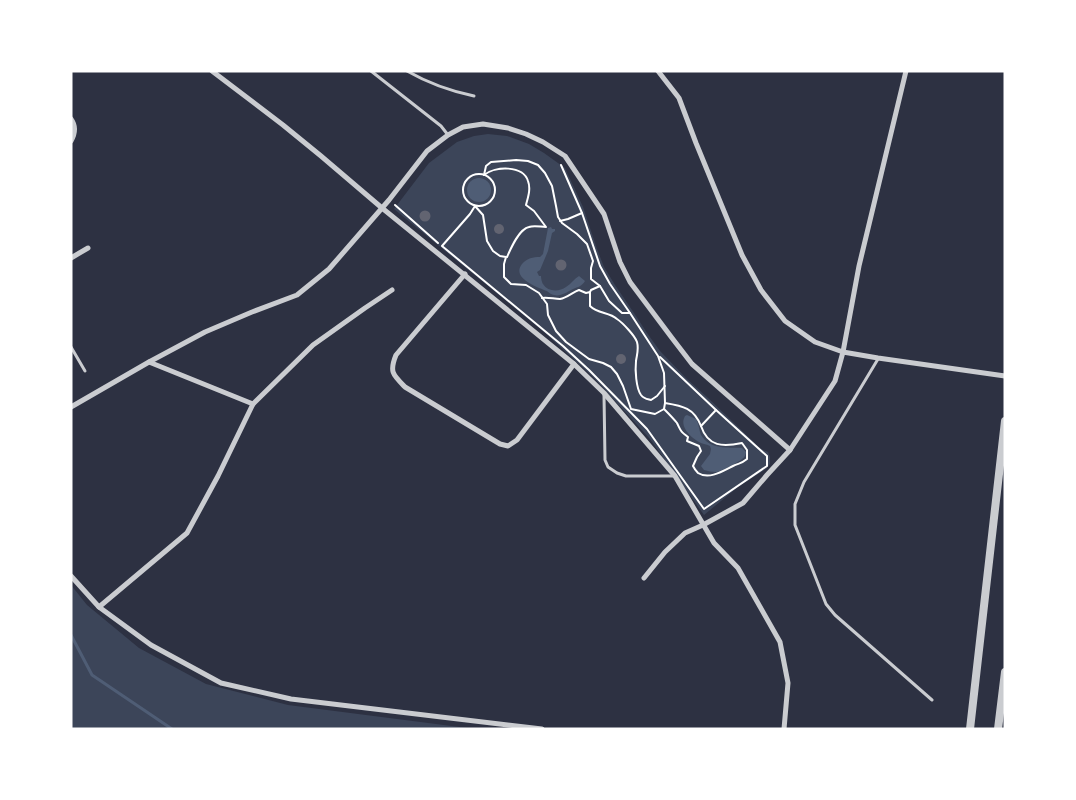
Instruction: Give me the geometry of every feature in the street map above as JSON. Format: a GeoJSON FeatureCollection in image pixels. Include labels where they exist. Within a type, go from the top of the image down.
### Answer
{"type":"FeatureCollection","features":[{"type":"Feature","properties":{"kind":"street"},"geometry":{"type":"LineString","coordinates":[[212,71],[283,125],[382,208],[465,274],[574,364],[604,393],[675,476],[714,543],[738,568],[780,642],[788,683],[784,729]]}},
{"type":"Feature","properties":{"kind":"street"},"geometry":{"type":"LineString","coordinates":[[658,71],[679,98],[742,255],[761,290],[785,321],[815,342],[843,352],[1005,376]]}},
{"type":"Feature","properties":{"kind":"street"},"geometry":{"type":"LineString","coordinates":[[644,578],[665,552],[685,534],[743,503],[790,450],[835,381],[843,352],[859,266],[906,71]]}},
{"type":"Feature","properties":{"kind":"street"},"geometry":{"type":"LineString","coordinates":[[71,120],[74,124],[74,136],[71,141]]}},
{"type":"Feature","properties":{"kind":"street"},"geometry":{"type":"LineString","coordinates":[[71,406],[204,332],[297,295],[329,269],[390,200],[428,151],[448,135],[463,127],[483,124],[508,128],[544,142],[565,156],[604,214],[620,262],[630,282],[672,338],[692,364],[790,450]]}},
{"type":"Feature","properties":{"kind":"street"},"geometry":{"type":"LineString","coordinates":[[71,258],[88,248]]}},
{"type":"Feature","properties":{"kind":"street"},"geometry":{"type":"LineString","coordinates":[[465,274],[396,355],[392,365],[394,376],[405,387],[500,444],[508,446],[517,440],[574,364]]}},
{"type":"Feature","properties":{"kind":"street"},"geometry":{"type":"LineString","coordinates":[[99,607],[187,533],[218,476],[253,404],[313,346],[392,290]]}},
{"type":"Feature","properties":{"kind":"street"},"geometry":{"type":"LineString","coordinates":[[149,362],[253,404]]}},
{"type":"Feature","properties":{"kind":"street"},"geometry":{"type":"LineString","coordinates":[[970,729],[1005,421]]}},
{"type":"Feature","properties":{"kind":"street"},"geometry":{"type":"LineString","coordinates":[[71,576],[99,607],[151,645],[221,683],[290,699],[542,729]]}},
{"type":"Feature","properties":{"kind":"street"},"geometry":{"type":"LineString","coordinates":[[998,729],[1005,672]]}},
{"type":"Feature","properties":{"kind":"lane"},"geometry":{"type":"LineString","coordinates":[[371,71],[441,126],[448,135]]}},
{"type":"Feature","properties":{"kind":"lane"},"geometry":{"type":"LineString","coordinates":[[407,71],[448,90],[474,96]]}},
{"type":"Feature","properties":{"kind":"lane"},"geometry":{"type":"LineString","coordinates":[[71,347],[86,372]]}},
{"type":"Feature","properties":{"kind":"lane"},"geometry":{"type":"LineString","coordinates":[[878,358],[804,482],[795,504],[795,525],[826,604],[835,615],[932,700]]}},
{"type":"Feature","properties":{"kind":"lane"},"geometry":{"type":"LineString","coordinates":[[604,393],[604,460],[608,467],[626,476],[675,476]]}},
{"type":"Feature","properties":{"kind":"path"},"geometry":{"type":"LineString","coordinates":[[484,175],[486,166],[491,162],[516,160],[528,161],[538,165],[552,186],[560,221],[587,244],[593,261],[591,268],[592,279],[600,286],[609,301],[622,313],[630,313]]}},
{"type":"Feature","properties":{"kind":"path"},"geometry":{"type":"LineString","coordinates":[[560,163],[582,214],[600,266],[658,356],[664,373],[664,409]]}},
{"type":"Feature","properties":{"kind":"path"},"geometry":{"type":"LineString","coordinates":[[484,175],[489,171],[500,168],[516,169],[528,179],[529,192],[526,204],[546,226],[529,226],[522,230],[506,258],[504,277],[511,284],[526,285],[538,293],[547,304],[548,315],[556,331],[566,342],[589,359],[603,363],[617,374],[624,386],[631,409],[655,414],[664,409]]}},
{"type":"Feature","properties":{"kind":"path"},"geometry":{"type":"LineString","coordinates":[[475,206],[481,206],[490,201],[494,192],[492,181],[484,175],[469,177],[463,186],[464,196],[483,215],[488,241],[493,251],[506,258]]}},
{"type":"Feature","properties":{"kind":"path"},"geometry":{"type":"LineString","coordinates":[[390,200],[589,370],[647,429],[704,509],[767,466],[767,456],[758,450],[658,356]]}},
{"type":"Feature","properties":{"kind":"path"},"geometry":{"type":"LineString","coordinates":[[442,246],[475,206]]}},
{"type":"Feature","properties":{"kind":"path"},"geometry":{"type":"LineString","coordinates":[[560,221],[582,214]]}},
{"type":"Feature","properties":{"kind":"path"},"geometry":{"type":"LineString","coordinates":[[542,298],[558,299],[580,290],[586,293],[590,292],[600,286]]}},
{"type":"Feature","properties":{"kind":"path"},"geometry":{"type":"LineString","coordinates":[[590,292],[590,306],[597,312],[617,318],[636,340],[639,348],[636,363],[636,379],[640,394],[645,399],[652,400],[664,386]]}},
{"type":"Feature","properties":{"kind":"path"},"geometry":{"type":"LineString","coordinates":[[664,409],[676,422],[681,432],[688,437],[687,441],[699,446],[702,451],[696,457],[693,466],[698,473],[708,476],[718,474],[741,464],[747,459],[747,450],[742,443],[722,445],[711,442],[704,435],[698,417],[692,411],[684,407],[665,403]]}},
{"type":"Feature","properties":{"kind":"path"},"geometry":{"type":"LineString","coordinates":[[701,426],[716,410]]}},
{"type":"Feature","properties":{"kind":"shaded area"},"geometry":{"type":"Polygon","coordinates":[[[488,134],[507,136],[529,144],[565,168],[583,207],[604,267],[647,333],[660,351],[687,379],[761,449],[768,452],[770,464],[766,469],[738,487],[704,515],[650,439],[593,377],[544,332],[394,209],[429,163],[457,142],[474,136],[488,134]]]}},
{"type":"Feature","properties":{"kind":"shaded area"},"geometry":{"type":"Polygon","coordinates":[[[479,178],[488,181],[491,190],[488,199],[479,202],[470,199],[467,190],[470,181],[479,178]]]}},
{"type":"Feature","properties":{"kind":"shaded area"},"geometry":{"type":"Polygon","coordinates":[[[551,227],[555,231],[552,233],[548,251],[540,270],[537,272],[541,276],[545,287],[551,290],[563,289],[579,276],[585,281],[580,286],[559,295],[552,295],[522,278],[520,274],[520,269],[524,262],[530,258],[540,257],[543,254],[548,228],[551,227]]]}},
{"type":"Feature","properties":{"kind":"shaded area"},"geometry":{"type":"Polygon","coordinates":[[[687,415],[696,419],[701,435],[709,443],[720,447],[742,448],[746,452],[744,457],[718,472],[704,470],[701,466],[710,454],[711,449],[710,446],[700,443],[686,431],[683,424],[687,415]]]}},
{"type":"Feature","properties":{"kind":"shaded area"},"geometry":{"type":"Polygon","coordinates":[[[71,585],[87,605],[139,648],[206,684],[288,705],[475,729],[71,729],[71,585]]]}},
{"type":"Feature","properties":{"kind":"building"},"geometry":{"type":"Polygon","coordinates":[[[423,211],[427,211],[430,216],[429,220],[423,221],[420,218],[420,214],[423,211]]]}},
{"type":"Feature","properties":{"kind":"building"},"geometry":{"type":"Polygon","coordinates":[[[499,224],[504,229],[499,234],[494,229],[499,224]]]}},
{"type":"Feature","properties":{"kind":"building"},"geometry":{"type":"Polygon","coordinates":[[[559,260],[563,260],[566,265],[565,269],[559,270],[556,267],[556,263],[559,260]]]}},
{"type":"Feature","properties":{"kind":"building"},"geometry":{"type":"Polygon","coordinates":[[[621,354],[626,359],[621,364],[616,359],[621,354]]]}},
{"type":"Feature","properties":{"kind":"waterway"},"geometry":{"type":"LineString","coordinates":[[71,635],[92,675],[172,729]]}}]}
